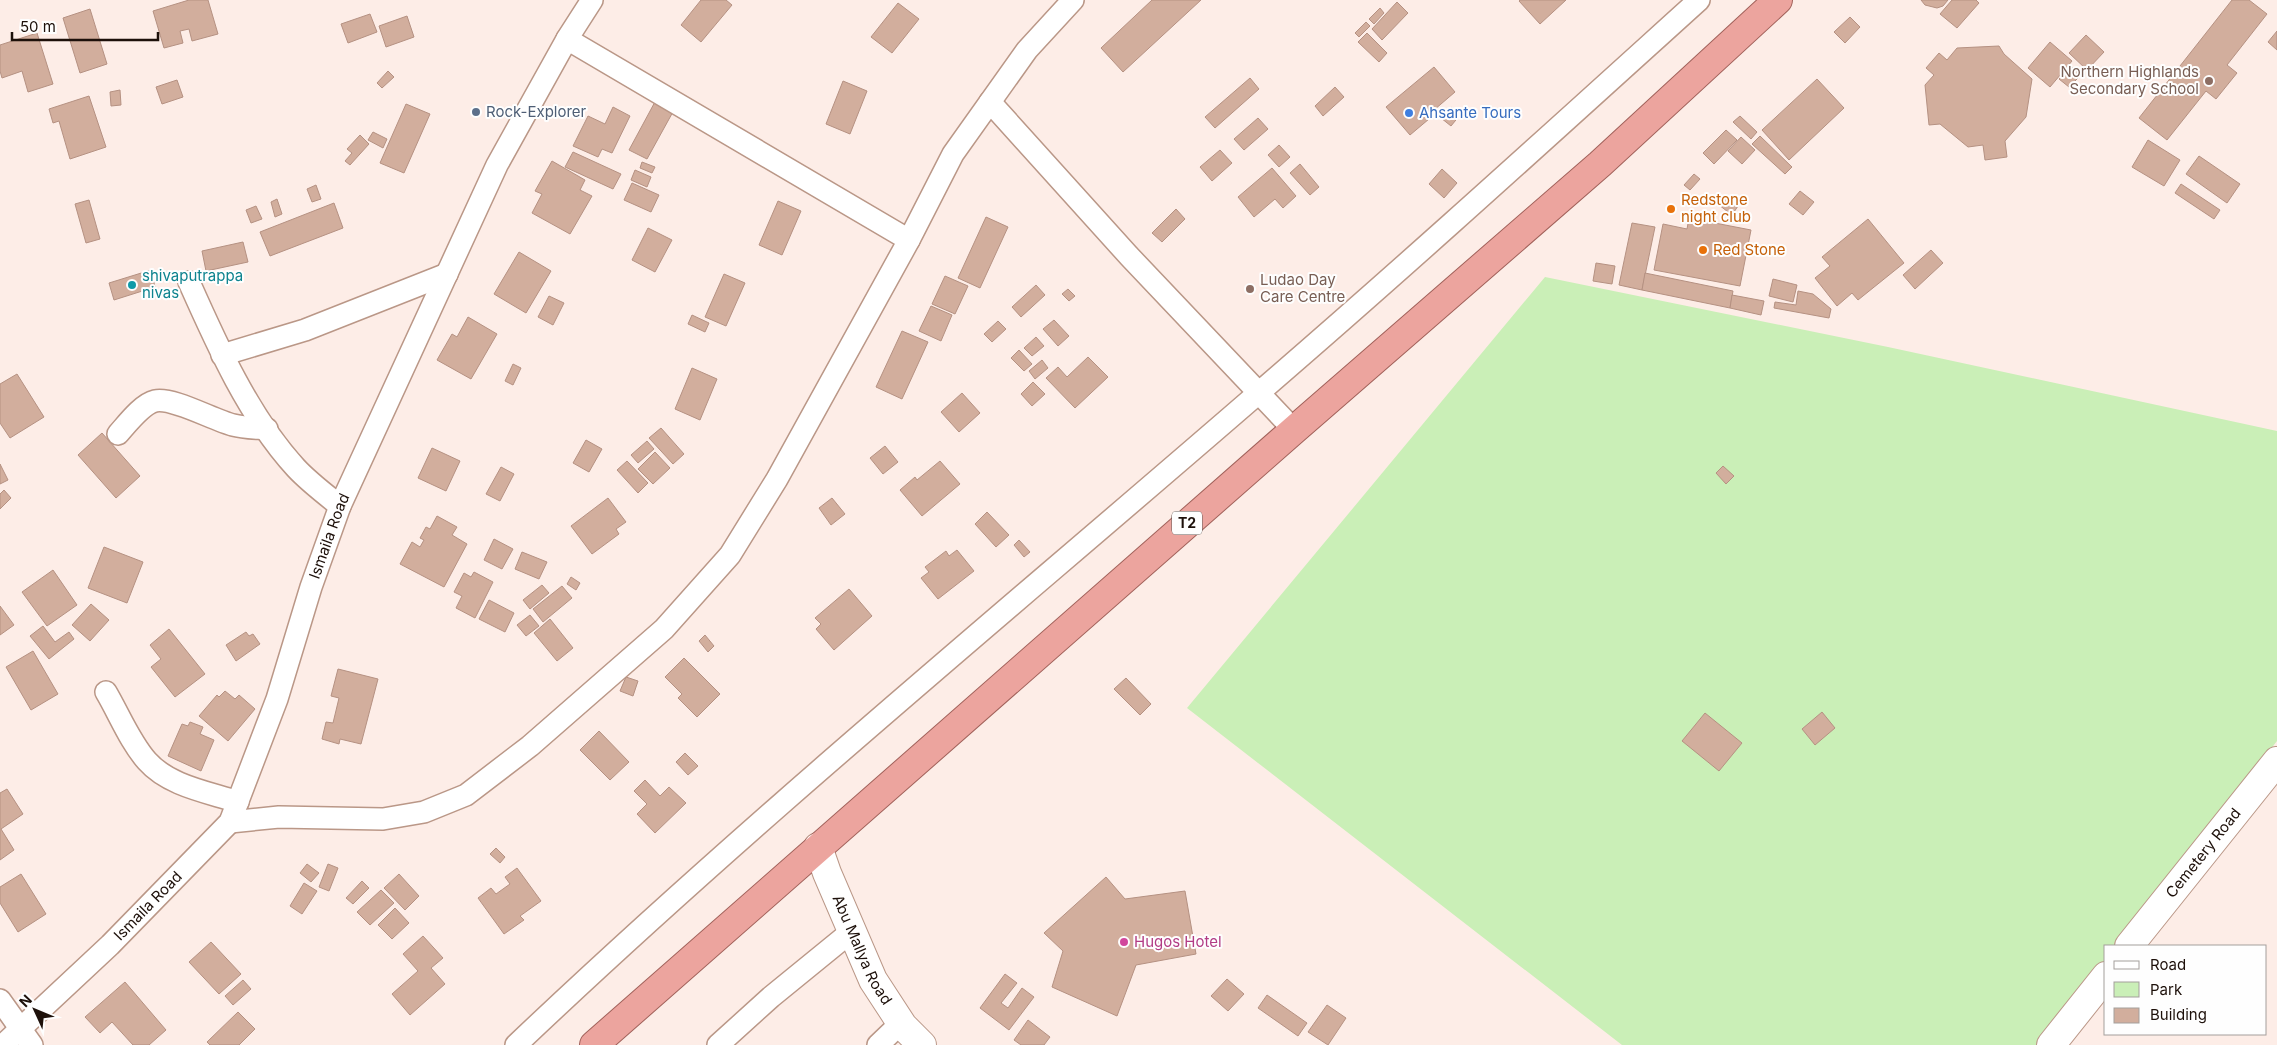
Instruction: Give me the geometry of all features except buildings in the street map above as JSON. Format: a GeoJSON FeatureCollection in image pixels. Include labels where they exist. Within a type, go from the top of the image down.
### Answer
{"type":"FeatureCollection","features":[{"type":"Feature","properties":{"kind":"highway","name":"T2"},"geometry":{"type":"LineString","coordinates":[[594,1045],[1600,164],[1778,0]]}},
{"type":"Feature","properties":{"kind":"main road","name":"Cemetery Road"},"geometry":{"type":"LineString","coordinates":[[2131,945],[2277,761]]}},
{"type":"Feature","properties":{"kind":"main road","name":"Abu Mallya Road"},"geometry":{"type":"LineString","coordinates":[[818,847],[873,980],[901,1023],[922,1045]]}},
{"type":"Feature","properties":{"kind":"main road"},"geometry":{"type":"LineString","coordinates":[[2052,1045],[2104,979]]}},
{"type":"Feature","properties":{"kind":"street","name":"Ismaila Road"},"geometry":{"type":"LineString","coordinates":[[4,1045],[27,1037],[110,945],[230,822],[277,698],[311,587],[340,506],[497,165],[567,38],[592,0]]}},
{"type":"Feature","properties":{"kind":"street"},"geometry":{"type":"LineString","coordinates":[[230,822],[279,817],[383,819],[424,812],[466,795],[530,746],[664,629],[730,555],[777,479],[909,240],[953,154],[1027,50],[1073,0]]}},
{"type":"Feature","properties":{"kind":"street"},"geometry":{"type":"LineString","coordinates":[[516,1045],[594,970],[820,770],[1259,393],[1699,0]]}},
{"type":"Feature","properties":{"kind":"street"},"geometry":{"type":"LineString","coordinates":[[567,38],[909,240]]}},
{"type":"Feature","properties":{"kind":"street"},"geometry":{"type":"LineString","coordinates":[[990,102],[1129,256],[1294,430]]}},
{"type":"Feature","properties":{"kind":"street"},"geometry":{"type":"LineString","coordinates":[[222,355],[305,330],[447,274]]}},
{"type":"Feature","properties":{"kind":"street"},"geometry":{"type":"LineString","coordinates":[[189,282],[222,355],[267,429],[295,467],[310,482],[340,506]]}},
{"type":"Feature","properties":{"kind":"street"},"geometry":{"type":"LineString","coordinates":[[118,434],[133,416],[155,401],[167,401],[185,406],[208,418],[234,426],[267,429]]}},
{"type":"Feature","properties":{"kind":"street"},"geometry":{"type":"LineString","coordinates":[[106,692],[137,747],[155,769],[187,786],[238,802]]}},
{"type":"Feature","properties":{"kind":"street"},"geometry":{"type":"LineString","coordinates":[[718,1045],[771,997],[852,931]]}},
{"type":"Feature","properties":{"kind":"street"},"geometry":{"type":"LineString","coordinates":[[0,1000],[27,1037]]}},
{"type":"Feature","properties":{"kind":"street"},"geometry":{"type":"LineString","coordinates":[[878,1045],[901,1023]]}},
{"type":"Feature","properties":{"kind":"green space"},"geometry":{"type":"Polygon","coordinates":[[[1545,277],[1888,347],[2277,431],[2277,741],[2118,945],[2104,945],[2104,964],[2040,1045],[1622,1045],[1187,708],[1545,277]]]}},
{"type":"Feature","properties":{"kind":"place","name":"Northern Highlands Secondary School"},"geometry":{"type":"Point","coordinates":[2209,81]}},
{"type":"Feature","properties":{"kind":"place","name":"Rock-Explorer"},"geometry":{"type":"Point","coordinates":[476,112]}},
{"type":"Feature","properties":{"kind":"place","name":"Ahsante Tours"},"geometry":{"type":"Point","coordinates":[1409,113]}},
{"type":"Feature","properties":{"kind":"place","name":"Redstone night club"},"geometry":{"type":"Point","coordinates":[1671,209]}},
{"type":"Feature","properties":{"kind":"place","name":"Red Stone"},"geometry":{"type":"Point","coordinates":[1703,250]}},
{"type":"Feature","properties":{"kind":"place","name":"shivaputrappa nivas"},"geometry":{"type":"Point","coordinates":[132,285]}},
{"type":"Feature","properties":{"kind":"place","name":"Ludao Day Care Centre"},"geometry":{"type":"Point","coordinates":[1250,289]}},
{"type":"Feature","properties":{"kind":"place","name":"Hugos Hotel"},"geometry":{"type":"Point","coordinates":[1124,942]}}]}
